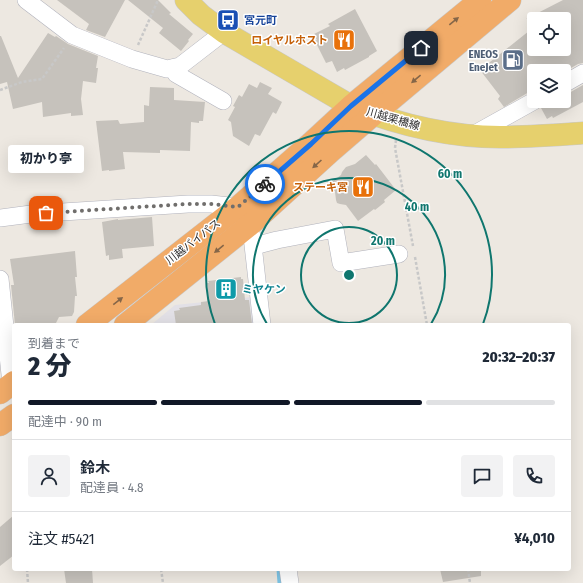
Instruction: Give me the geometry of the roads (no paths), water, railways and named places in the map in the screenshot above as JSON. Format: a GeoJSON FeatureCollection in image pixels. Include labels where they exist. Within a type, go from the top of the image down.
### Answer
{"type":"FeatureCollection","features":[{"type":"Feature","properties":{"kind":"highway","name":"川越バイパス"},"geometry":{"type":"LineString","coordinates":[[127,323],[244,215],[311,144],[351,106],[480,0]]}},
{"type":"Feature","properties":{"kind":"highway","name":"川越バイパス"},"geometry":{"type":"LineString","coordinates":[[90,323],[244,215],[329,153],[510,0]]}},
{"type":"Feature","properties":{"kind":"highway"},"geometry":{"type":"LineString","coordinates":[[0,425],[12,416]]}},
{"type":"Feature","properties":{"kind":"main road","name":"川越栗橋線"},"geometry":{"type":"LineString","coordinates":[[186,0],[201,15],[224,32],[351,106],[373,115],[432,130],[471,136],[499,137],[583,133]]}},
{"type":"Feature","properties":{"kind":"street"},"geometry":{"type":"LineString","coordinates":[[26,0],[72,35],[132,59],[167,69],[180,66],[224,32]]}},
{"type":"Feature","properties":{"kind":"street"},"geometry":{"type":"LineString","coordinates":[[173,68],[176,74],[223,101]]}},
{"type":"Feature","properties":{"kind":"street"},"geometry":{"type":"LineString","coordinates":[[571,80],[583,73]]}},
{"type":"Feature","properties":{"kind":"street"},"geometry":{"type":"LineString","coordinates":[[471,136],[527,105]]}},
{"type":"Feature","properties":{"kind":"street"},"geometry":{"type":"LineString","coordinates":[[0,218],[31,214],[188,204],[211,204],[244,215],[254,246],[262,323]]}},
{"type":"Feature","properties":{"kind":"street"},"geometry":{"type":"LineString","coordinates":[[254,246],[335,229],[341,263],[409,252]]}},
{"type":"Feature","properties":{"kind":"street"},"geometry":{"type":"LineString","coordinates":[[0,279],[8,386]]}},
{"type":"Feature","properties":{"kind":"street"},"geometry":{"type":"LineString","coordinates":[[288,571],[290,583]]}},
{"type":"Feature","properties":{"kind":"waterway"},"geometry":{"type":"LineString","coordinates":[[279,571],[280,583]]}},
{"type":"Feature","properties":{"kind":"place","name":"宮元町"},"geometry":{"type":"Point","coordinates":[228,20]}},
{"type":"Feature","properties":{"kind":"place","name":"ロイヤルホスト"},"geometry":{"type":"Point","coordinates":[344,40]}},
{"type":"Feature","properties":{"kind":"place","name":"ENEOS EneJet"},"geometry":{"type":"Point","coordinates":[513,60]}},
{"type":"Feature","properties":{"kind":"place","name":"ステーキ宮"},"geometry":{"type":"Point","coordinates":[363,187]}},
{"type":"Feature","properties":{"kind":"place","name":"初かり亭"},"geometry":{"type":"Point","coordinates":[46,213]}},
{"type":"Feature","properties":{"kind":"place","name":"ミヤケン"},"geometry":{"type":"Point","coordinates":[226,289]}}]}
